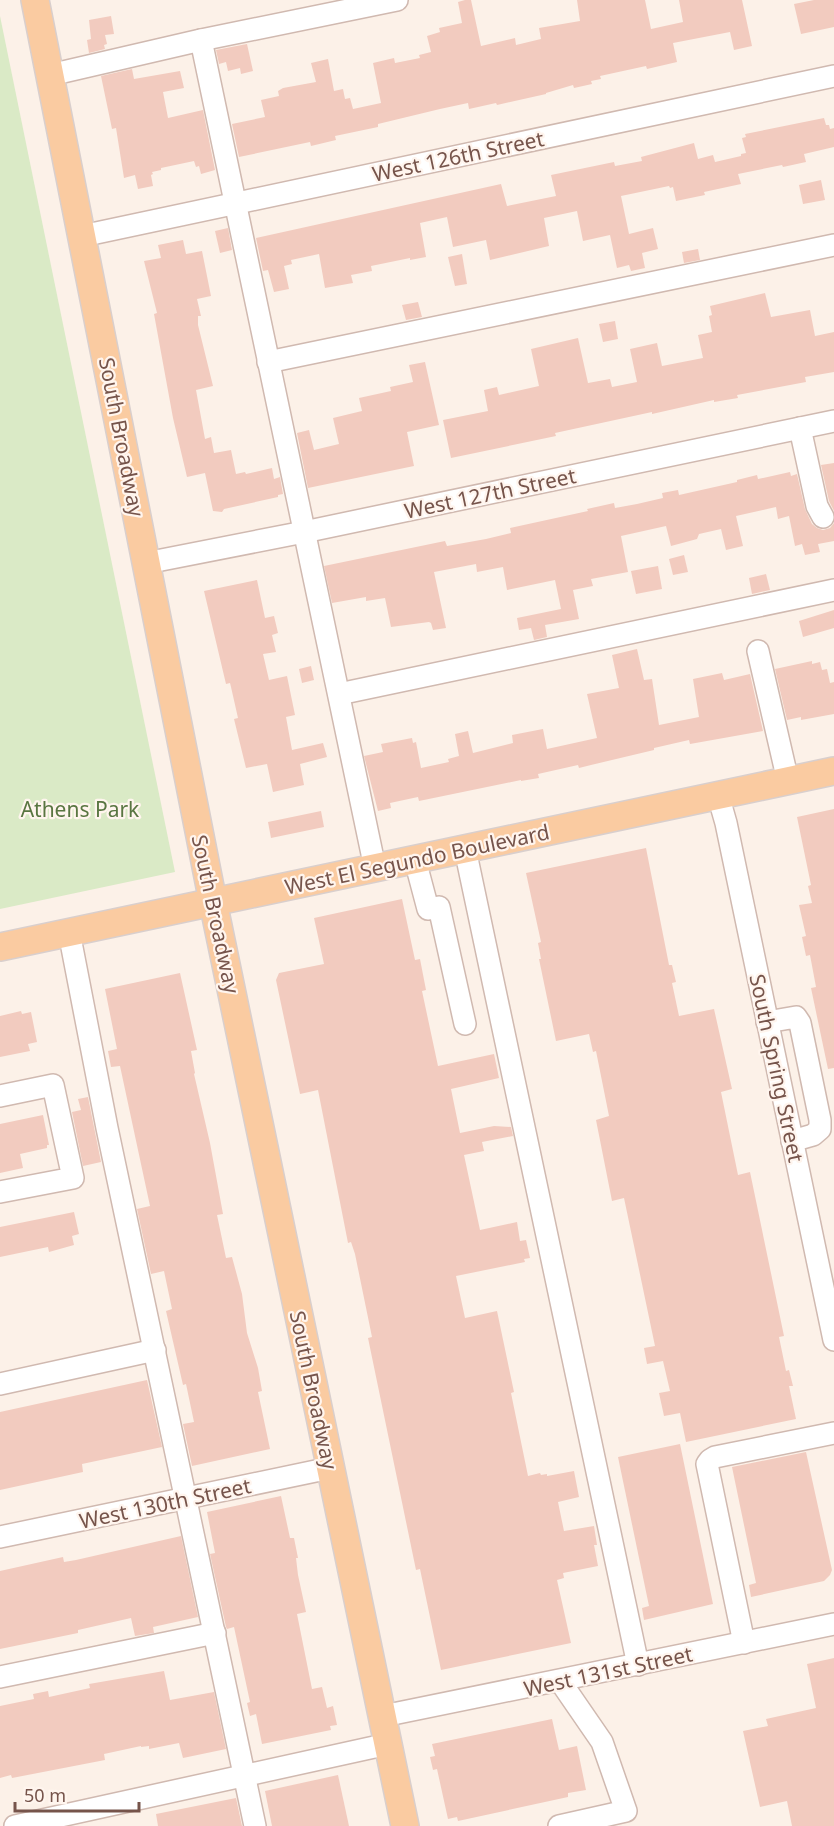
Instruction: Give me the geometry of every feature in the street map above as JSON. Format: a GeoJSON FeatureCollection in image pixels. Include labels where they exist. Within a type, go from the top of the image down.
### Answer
{"type":"FeatureCollection","features":[{"type":"Feature","properties":{"kind":"main road","name":"South Broadway"},"geometry":{"type":"LineString","coordinates":[[34,0],[213,902],[405,1826]]}},
{"type":"Feature","properties":{"kind":"main road","name":"West El Segundo Boulevard"},"geometry":{"type":"LineString","coordinates":[[0,947],[834,771]]}},
{"type":"Feature","properties":{"kind":"street"},"geometry":{"type":"LineString","coordinates":[[50,75],[201,40],[397,0]]}},
{"type":"Feature","properties":{"kind":"street"},"geometry":{"type":"LineString","coordinates":[[201,40],[375,868]]}},
{"type":"Feature","properties":{"kind":"street","name":"West 126th Street"},"geometry":{"type":"LineString","coordinates":[[82,236],[834,76]]}},
{"type":"Feature","properties":{"kind":"street"},"geometry":{"type":"LineString","coordinates":[[268,362],[834,245]]}},
{"type":"Feature","properties":{"kind":"street","name":"West 127th Street"},"geometry":{"type":"LineString","coordinates":[[147,563],[834,421]]}},
{"type":"Feature","properties":{"kind":"street"},"geometry":{"type":"LineString","coordinates":[[800,428],[817,506],[823,517]]}},
{"type":"Feature","properties":{"kind":"street"},"geometry":{"type":"LineString","coordinates":[[339,694],[834,590]]}},
{"type":"Feature","properties":{"kind":"street"},"geometry":{"type":"LineString","coordinates":[[758,651],[788,781]]}},
{"type":"Feature","properties":{"kind":"street","name":"South Spring Street"},"geometry":{"type":"LineString","coordinates":[[718,795],[834,1340]]}},
{"type":"Feature","properties":{"kind":"street"},"geometry":{"type":"LineString","coordinates":[[465,849],[638,1665]]}},
{"type":"Feature","properties":{"kind":"street"},"geometry":{"type":"LineString","coordinates":[[415,860],[428,909],[439,907],[465,1024]]}},
{"type":"Feature","properties":{"kind":"street"},"geometry":{"type":"LineString","coordinates":[[69,932],[107,1128],[255,1826]]}},
{"type":"Feature","properties":{"kind":"street"},"geometry":{"type":"LineString","coordinates":[[767,1022],[796,1017],[800,1023],[806,1050],[820,1129],[813,1135],[792,1141]]}},
{"type":"Feature","properties":{"kind":"street"},"geometry":{"type":"LineString","coordinates":[[775,1056],[806,1050]]}},
{"type":"Feature","properties":{"kind":"street"},"geometry":{"type":"LineString","coordinates":[[0,1096],[53,1085],[73,1178],[0,1192]]}},
{"type":"Feature","properties":{"kind":"street"},"geometry":{"type":"LineString","coordinates":[[785,1104],[816,1098]]}},
{"type":"Feature","properties":{"kind":"street"},"geometry":{"type":"LineString","coordinates":[[0,1384],[155,1350]]}},
{"type":"Feature","properties":{"kind":"street"},"geometry":{"type":"LineString","coordinates":[[744,1643],[707,1464],[715,1457],[834,1433]]}},
{"type":"Feature","properties":{"kind":"street","name":"West 130th Street"},"geometry":{"type":"LineString","coordinates":[[0,1537],[330,1468]]}},
{"type":"Feature","properties":{"kind":"street","name":"West 131st Street"},"geometry":{"type":"LineString","coordinates":[[383,1716],[834,1624]]}},
{"type":"Feature","properties":{"kind":"street"},"geometry":{"type":"LineString","coordinates":[[0,1677],[215,1633]]}},
{"type":"Feature","properties":{"kind":"street"},"geometry":{"type":"LineString","coordinates":[[559,1826],[626,1811],[602,1742],[560,1681]]}},
{"type":"Feature","properties":{"kind":"street"},"geometry":{"type":"LineString","coordinates":[[15,1826],[388,1744]]}},
{"type":"Feature","properties":{"kind":"green space","name":"Athens Park"},"geometry":{"type":"Polygon","coordinates":[[[0,16],[175,872],[0,909],[0,16]]]}},
{"type":"Feature","properties":{"kind":"building"},"geometry":{"type":"Polygon","coordinates":[[[471,0],[481,46],[515,38],[516,45],[541,39],[539,28],[580,21],[577,0],[645,0],[651,29],[683,22],[679,0],[742,0],[752,46],[734,50],[730,32],[673,43],[677,62],[600,76],[601,79],[591,81],[592,84],[574,88],[573,85],[546,94],[497,105],[496,103],[469,109],[468,103],[440,109],[378,124],[378,127],[335,136],[336,140],[311,146],[310,142],[239,157],[232,124],[265,117],[261,100],[279,96],[278,91],[283,88],[316,82],[311,63],[328,59],[334,91],[343,89],[345,99],[350,98],[353,109],[381,103],[373,63],[394,58],[395,63],[420,58],[419,55],[431,52],[427,36],[440,32],[439,28],[462,23],[458,2],[471,0]]]}},
{"type":"Feature","properties":{"kind":"building"},"geometry":{"type":"Polygon","coordinates":[[[814,0],[834,0],[834,27],[801,34],[794,4],[814,0]]]}},
{"type":"Feature","properties":{"kind":"building"},"geometry":{"type":"Polygon","coordinates":[[[111,16],[114,34],[105,35],[107,44],[104,45],[105,49],[89,53],[87,40],[91,39],[89,20],[111,16]]]}},
{"type":"Feature","properties":{"kind":"building"},"geometry":{"type":"Polygon","coordinates":[[[247,44],[253,71],[241,74],[240,68],[228,71],[226,62],[219,64],[216,50],[247,44]]]}},
{"type":"Feature","properties":{"kind":"building"},"geometry":{"type":"Polygon","coordinates":[[[132,69],[134,79],[180,71],[184,88],[163,92],[168,118],[203,110],[215,170],[201,174],[199,166],[196,167],[194,161],[161,168],[161,170],[152,172],[153,186],[138,189],[135,175],[124,178],[116,128],[112,129],[101,76],[132,69]]]}},
{"type":"Feature","properties":{"kind":"building"},"geometry":{"type":"Polygon","coordinates":[[[824,118],[830,129],[834,128],[834,147],[804,154],[806,162],[738,174],[741,184],[676,201],[673,187],[669,186],[621,196],[629,234],[653,228],[658,249],[642,253],[645,268],[631,271],[629,265],[617,268],[610,235],[583,241],[577,211],[544,218],[549,246],[490,260],[486,240],[453,247],[447,217],[420,223],[426,257],[371,266],[372,271],[351,275],[353,283],[325,288],[319,254],[291,260],[292,264],[284,266],[289,289],[274,292],[268,270],[263,271],[256,238],[501,184],[507,206],[556,196],[551,175],[614,162],[615,166],[642,161],[641,157],[694,143],[698,159],[713,155],[715,162],[746,153],[742,138],[746,137],[745,134],[824,118]]]}},
{"type":"Feature","properties":{"kind":"building"},"geometry":{"type":"Polygon","coordinates":[[[821,180],[825,200],[803,204],[799,185],[821,180]]]}},
{"type":"Feature","properties":{"kind":"building"},"geometry":{"type":"Polygon","coordinates":[[[228,228],[232,250],[220,253],[215,231],[228,228]]]}},
{"type":"Feature","properties":{"kind":"building"},"geometry":{"type":"Polygon","coordinates":[[[183,240],[186,254],[202,251],[211,296],[197,299],[201,316],[198,316],[198,325],[213,386],[196,390],[205,439],[211,437],[214,453],[231,450],[236,474],[272,468],[274,479],[280,477],[283,494],[224,509],[222,512],[213,511],[205,473],[187,477],[173,418],[154,314],[157,313],[144,261],[161,258],[158,245],[183,240]]]}},
{"type":"Feature","properties":{"kind":"building"},"geometry":{"type":"Polygon","coordinates":[[[698,249],[700,260],[684,263],[682,252],[698,249]]]}},
{"type":"Feature","properties":{"kind":"building"},"geometry":{"type":"Polygon","coordinates":[[[462,254],[467,284],[455,286],[448,257],[462,254]]]}},
{"type":"Feature","properties":{"kind":"building"},"geometry":{"type":"Polygon","coordinates":[[[765,293],[771,317],[810,310],[815,336],[834,332],[834,372],[805,377],[806,382],[737,395],[738,398],[714,402],[714,400],[652,414],[652,412],[555,433],[556,436],[451,458],[443,420],[488,411],[484,390],[497,387],[499,395],[539,386],[531,349],[578,338],[588,383],[610,379],[612,387],[637,382],[630,349],[657,343],[662,366],[703,358],[698,335],[712,332],[710,306],[765,293]]]}},
{"type":"Feature","properties":{"kind":"building"},"geometry":{"type":"Polygon","coordinates":[[[418,302],[422,317],[406,320],[402,305],[418,302]]]}},
{"type":"Feature","properties":{"kind":"building"},"geometry":{"type":"Polygon","coordinates":[[[615,321],[618,339],[603,342],[599,324],[615,321]]]}},
{"type":"Feature","properties":{"kind":"building"},"geometry":{"type":"Polygon","coordinates":[[[425,362],[439,425],[407,432],[414,466],[308,488],[297,433],[309,430],[314,450],[339,444],[333,418],[362,411],[359,398],[391,391],[390,387],[413,382],[409,365],[425,362]]]}},
{"type":"Feature","properties":{"kind":"building"},"geometry":{"type":"Polygon","coordinates":[[[834,463],[834,511],[829,501],[821,465],[834,463]]]}},
{"type":"Feature","properties":{"kind":"building"},"geometry":{"type":"Polygon","coordinates":[[[790,472],[791,476],[797,474],[805,509],[812,524],[823,530],[830,528],[834,523],[834,541],[818,544],[820,552],[805,555],[802,544],[795,546],[789,516],[778,519],[776,507],[736,516],[743,546],[726,550],[721,529],[699,534],[697,539],[671,546],[666,526],[621,536],[628,572],[591,579],[593,586],[573,590],[579,619],[545,625],[547,637],[534,640],[531,628],[519,630],[517,618],[561,609],[555,580],[507,590],[503,567],[477,572],[476,564],[434,572],[446,628],[433,630],[429,622],[391,627],[385,598],[366,601],[366,597],[332,603],[324,566],[445,541],[447,546],[486,539],[511,533],[510,528],[614,503],[615,508],[663,498],[662,493],[678,490],[679,495],[737,482],[737,480],[757,475],[758,479],[790,472]]]}},
{"type":"Feature","properties":{"kind":"building"},"geometry":{"type":"Polygon","coordinates":[[[684,555],[688,572],[673,575],[669,559],[684,555]]]}},
{"type":"Feature","properties":{"kind":"building"},"geometry":{"type":"Polygon","coordinates":[[[658,566],[662,589],[636,594],[631,571],[658,566]]]}},
{"type":"Feature","properties":{"kind":"building"},"geometry":{"type":"Polygon","coordinates":[[[766,574],[770,590],[752,594],[749,578],[766,574]]]}},
{"type":"Feature","properties":{"kind":"building"},"geometry":{"type":"Polygon","coordinates":[[[257,580],[265,618],[274,616],[278,633],[272,635],[276,652],[263,654],[269,680],[287,676],[295,715],[286,717],[292,750],[323,743],[327,757],[300,764],[304,785],[273,792],[267,764],[246,768],[234,719],[238,718],[231,687],[230,683],[226,684],[204,591],[257,580]]]}},
{"type":"Feature","properties":{"kind":"building"},"geometry":{"type":"Polygon","coordinates":[[[834,610],[834,628],[803,637],[799,621],[834,610]]]}},
{"type":"Feature","properties":{"kind":"building"},"geometry":{"type":"Polygon","coordinates":[[[637,649],[644,680],[652,679],[659,725],[699,717],[693,679],[722,673],[724,680],[750,674],[763,731],[690,744],[689,740],[579,768],[578,765],[538,774],[539,778],[419,801],[418,797],[390,803],[391,808],[378,811],[364,756],[383,752],[381,744],[412,738],[413,743],[416,742],[421,768],[449,762],[448,759],[459,756],[455,734],[468,731],[473,753],[513,743],[512,735],[543,729],[547,749],[597,738],[587,694],[619,688],[612,655],[637,649]]]}},
{"type":"Feature","properties":{"kind":"building"},"geometry":{"type":"Polygon","coordinates":[[[812,661],[812,664],[820,662],[822,670],[827,669],[830,683],[834,682],[834,714],[787,720],[775,669],[812,661]]]}},
{"type":"Feature","properties":{"kind":"building"},"geometry":{"type":"Polygon","coordinates":[[[311,666],[314,680],[302,683],[299,669],[311,666]]]}},
{"type":"Feature","properties":{"kind":"building"},"geometry":{"type":"Polygon","coordinates":[[[834,809],[834,1068],[828,1069],[811,988],[816,987],[810,955],[806,956],[802,937],[806,936],[799,905],[812,903],[808,886],[811,885],[797,817],[834,809]]]}},
{"type":"Feature","properties":{"kind":"building"},"geometry":{"type":"Polygon","coordinates":[[[321,811],[324,827],[271,838],[268,822],[321,811]]]}},
{"type":"Feature","properties":{"kind":"building"},"geometry":{"type":"Polygon","coordinates":[[[646,848],[669,965],[672,965],[676,982],[672,983],[679,1016],[714,1009],[732,1089],[721,1092],[738,1175],[750,1172],[784,1336],[779,1337],[786,1371],[789,1370],[793,1386],[789,1386],[796,1419],[686,1442],[680,1413],[664,1416],[659,1393],[670,1391],[663,1361],[647,1364],[644,1348],[655,1346],[624,1198],[612,1201],[596,1120],[609,1116],[596,1051],[593,1052],[589,1034],[556,1041],[539,959],[541,959],[538,943],[541,942],[526,873],[646,848]]]}},
{"type":"Feature","properties":{"kind":"building"},"geometry":{"type":"Polygon","coordinates":[[[402,899],[415,960],[420,959],[426,990],[422,991],[438,1066],[494,1054],[499,1078],[451,1089],[460,1133],[494,1126],[511,1127],[513,1136],[482,1142],[484,1151],[464,1155],[480,1230],[517,1222],[520,1241],[526,1240],[530,1258],[524,1259],[525,1262],[456,1276],[465,1318],[497,1311],[528,1476],[540,1473],[541,1475],[547,1474],[547,1476],[574,1471],[579,1497],[558,1502],[564,1531],[594,1526],[597,1545],[594,1545],[598,1566],[563,1573],[564,1578],[557,1580],[571,1643],[441,1670],[420,1569],[416,1570],[368,1338],[372,1337],[355,1254],[351,1242],[348,1243],[318,1090],[300,1094],[276,980],[279,973],[324,964],[314,918],[402,899]]]}},
{"type":"Feature","properties":{"kind":"building"},"geometry":{"type":"Polygon","coordinates":[[[180,973],[197,1050],[191,1051],[194,1074],[223,1214],[217,1215],[226,1258],[232,1257],[242,1294],[247,1333],[258,1368],[262,1391],[258,1392],[270,1449],[192,1466],[183,1424],[194,1422],[166,1311],[172,1309],[164,1271],[151,1274],[137,1209],[150,1206],[120,1066],[111,1067],[108,1051],[117,1049],[105,989],[180,973]]]}},
{"type":"Feature","properties":{"kind":"building"},"geometry":{"type":"Polygon","coordinates":[[[21,1011],[22,1014],[31,1012],[37,1042],[28,1044],[30,1051],[0,1057],[0,1016],[21,1011]]]}},
{"type":"Feature","properties":{"kind":"building"},"geometry":{"type":"Polygon","coordinates":[[[88,1097],[101,1162],[83,1166],[72,1112],[81,1110],[78,1099],[88,1097]]]}},
{"type":"Feature","properties":{"kind":"building"},"geometry":{"type":"Polygon","coordinates":[[[43,1115],[49,1145],[47,1148],[20,1154],[23,1168],[0,1173],[0,1124],[43,1115]]]}},
{"type":"Feature","properties":{"kind":"building"},"geometry":{"type":"Polygon","coordinates":[[[74,1212],[79,1234],[72,1236],[74,1245],[49,1252],[48,1247],[0,1257],[0,1227],[74,1212]]]}},
{"type":"Feature","properties":{"kind":"building"},"geometry":{"type":"Polygon","coordinates":[[[147,1380],[162,1447],[82,1464],[83,1472],[0,1490],[0,1412],[147,1380]]]}},
{"type":"Feature","properties":{"kind":"building"},"geometry":{"type":"Polygon","coordinates":[[[680,1444],[713,1604],[644,1620],[642,1608],[649,1606],[618,1457],[680,1444]]]}},
{"type":"Feature","properties":{"kind":"building"},"geometry":{"type":"Polygon","coordinates":[[[806,1452],[832,1570],[824,1581],[751,1597],[749,1585],[756,1583],[732,1467],[806,1452]]]}},
{"type":"Feature","properties":{"kind":"building"},"geometry":{"type":"Polygon","coordinates":[[[281,1496],[290,1538],[294,1538],[298,1558],[296,1558],[298,1575],[306,1612],[297,1614],[312,1689],[322,1687],[327,1708],[333,1706],[337,1725],[330,1726],[331,1730],[262,1744],[256,1714],[250,1716],[247,1703],[250,1702],[234,1627],[227,1629],[226,1627],[210,1554],[215,1553],[207,1512],[281,1496]]]}},
{"type":"Feature","properties":{"kind":"building"},"geometry":{"type":"Polygon","coordinates":[[[181,1536],[198,1617],[153,1627],[154,1633],[135,1636],[131,1618],[78,1630],[78,1633],[0,1649],[0,1571],[63,1557],[64,1562],[76,1560],[181,1536]]]}},
{"type":"Feature","properties":{"kind":"building"},"geometry":{"type":"Polygon","coordinates":[[[834,1658],[834,1826],[792,1826],[787,1801],[760,1807],[743,1731],[768,1726],[766,1719],[816,1708],[807,1664],[834,1658]]]}},
{"type":"Feature","properties":{"kind":"building"},"geometry":{"type":"Polygon","coordinates":[[[164,1671],[170,1700],[214,1692],[226,1749],[183,1758],[179,1743],[149,1749],[149,1746],[141,1746],[104,1754],[105,1760],[12,1778],[11,1775],[0,1778],[0,1706],[34,1699],[33,1694],[48,1691],[49,1697],[90,1688],[89,1684],[164,1671]]]}},
{"type":"Feature","properties":{"kind":"building"},"geometry":{"type":"Polygon","coordinates":[[[552,1719],[559,1750],[577,1746],[586,1790],[568,1793],[568,1797],[458,1821],[457,1817],[448,1819],[437,1769],[433,1770],[430,1757],[435,1756],[432,1744],[552,1719]]]}},
{"type":"Feature","properties":{"kind":"building"},"geometry":{"type":"Polygon","coordinates":[[[338,1775],[349,1826],[272,1826],[265,1791],[338,1775]]]}},
{"type":"Feature","properties":{"kind":"building"},"geometry":{"type":"Polygon","coordinates":[[[236,1798],[242,1826],[158,1826],[156,1814],[236,1798]]]}}]}
